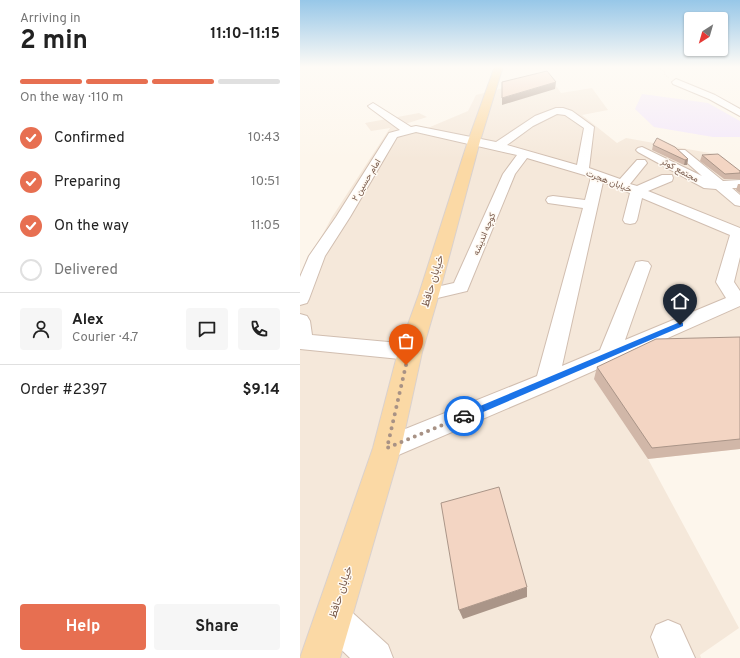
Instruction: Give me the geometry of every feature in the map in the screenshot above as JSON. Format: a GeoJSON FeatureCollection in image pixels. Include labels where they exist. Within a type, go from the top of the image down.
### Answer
{"type":"FeatureCollection","features":[{"type":"Feature","properties":{"kind":"main road","name":"خیابان حافظ"},"geometry":{"type":"LineString","coordinates":[[320,658],[387,448],[410,352],[429,294],[474,141],[489,97]]}},
{"type":"Feature","properties":{"kind":"street"},"geometry":{"type":"LineString","coordinates":[[711,97],[740,113]]}},
{"type":"Feature","properties":{"kind":"street"},"geometry":{"type":"LineString","coordinates":[[373,106],[409,131]]}},
{"type":"Feature","properties":{"kind":"street"},"geometry":{"type":"LineString","coordinates":[[498,146],[531,123],[553,112],[563,111],[589,127],[590,205],[547,382]]}},
{"type":"Feature","properties":{"kind":"street","name":"امام حسین ۲"},"geometry":{"type":"LineString","coordinates":[[300,299],[317,256],[343,217],[393,135],[416,129],[474,141]]}},
{"type":"Feature","properties":{"kind":"street","name":"خیابان هجرت"},"geometry":{"type":"LineString","coordinates":[[474,141],[524,153],[590,173],[739,233]]}},
{"type":"Feature","properties":{"kind":"street","name":"مجتمع کوثر"},"geometry":{"type":"LineString","coordinates":[[642,150],[709,185],[740,184]]}},
{"type":"Feature","properties":{"kind":"street","name":"مجتمع کوثر"},"geometry":{"type":"LineString","coordinates":[[681,152],[740,202]]}},
{"type":"Feature","properties":{"kind":"street","name":"کوچه اندیشه"},"geometry":{"type":"LineString","coordinates":[[429,294],[461,287],[510,174],[524,153]]}},
{"type":"Feature","properties":{"kind":"street"},"geometry":{"type":"LineString","coordinates":[[622,185],[641,163]]}},
{"type":"Feature","properties":{"kind":"street"},"geometry":{"type":"LineString","coordinates":[[630,220],[637,191],[667,178]]}},
{"type":"Feature","properties":{"kind":"street"},"geometry":{"type":"LineString","coordinates":[[553,200],[590,205]]}},
{"type":"Feature","properties":{"kind":"street"},"geometry":{"type":"LineString","coordinates":[[668,221],[670,205]]}},
{"type":"Feature","properties":{"kind":"street"},"geometry":{"type":"LineString","coordinates":[[387,448],[739,300],[725,282],[739,233]]}},
{"type":"Feature","properties":{"kind":"street"},"geometry":{"type":"LineString","coordinates":[[609,355],[642,266]]}},
{"type":"Feature","properties":{"kind":"street"},"geometry":{"type":"LineString","coordinates":[[300,321],[302,348],[410,352]]}},
{"type":"Feature","properties":{"kind":"street"},"geometry":{"type":"LineString","coordinates":[[332,617],[375,658]]}},
{"type":"Feature","properties":{"kind":"shaded area"},"geometry":{"type":"Polygon","coordinates":[[[475,97],[598,97],[608,110],[582,115],[617,143],[626,138],[715,154],[740,175],[740,449],[648,459],[739,628],[700,655],[701,658],[300,658],[300,276],[332,217],[390,128],[371,131],[365,123],[419,113],[427,117],[402,125],[423,130],[468,111],[475,97]]]}},
{"type":"Feature","properties":{"kind":"shaded area"},"geometry":{"type":"Polygon","coordinates":[[[641,97],[662,97],[708,103],[740,121],[740,137],[713,137],[654,127],[635,109],[641,97]]]}},
{"type":"Feature","properties":{"kind":"building"},"geometry":{"type":"Polygon","coordinates":[[[657,138],[675,147],[688,159],[685,160],[653,145],[657,138]]]}},
{"type":"Feature","properties":{"kind":"building"},"geometry":{"type":"Polygon","coordinates":[[[718,154],[740,171],[740,173],[725,174],[702,155],[718,154]]]}},
{"type":"Feature","properties":{"kind":"building"},"geometry":{"type":"Polygon","coordinates":[[[740,337],[740,439],[652,448],[597,367],[656,339],[740,337]]]}},
{"type":"Feature","properties":{"kind":"building"},"geometry":{"type":"Polygon","coordinates":[[[499,487],[527,587],[459,610],[441,503],[499,487]]]}},
{"type":"Feature","properties":{"kind":"way so far"},"geometry":{"type":"LineString","coordinates":[[406,365],[387,448],[464,416]]}},
{"type":"Feature","properties":{"kind":"route"},"geometry":{"type":"LineString","coordinates":[[464,416],[680,325]]}}]}
